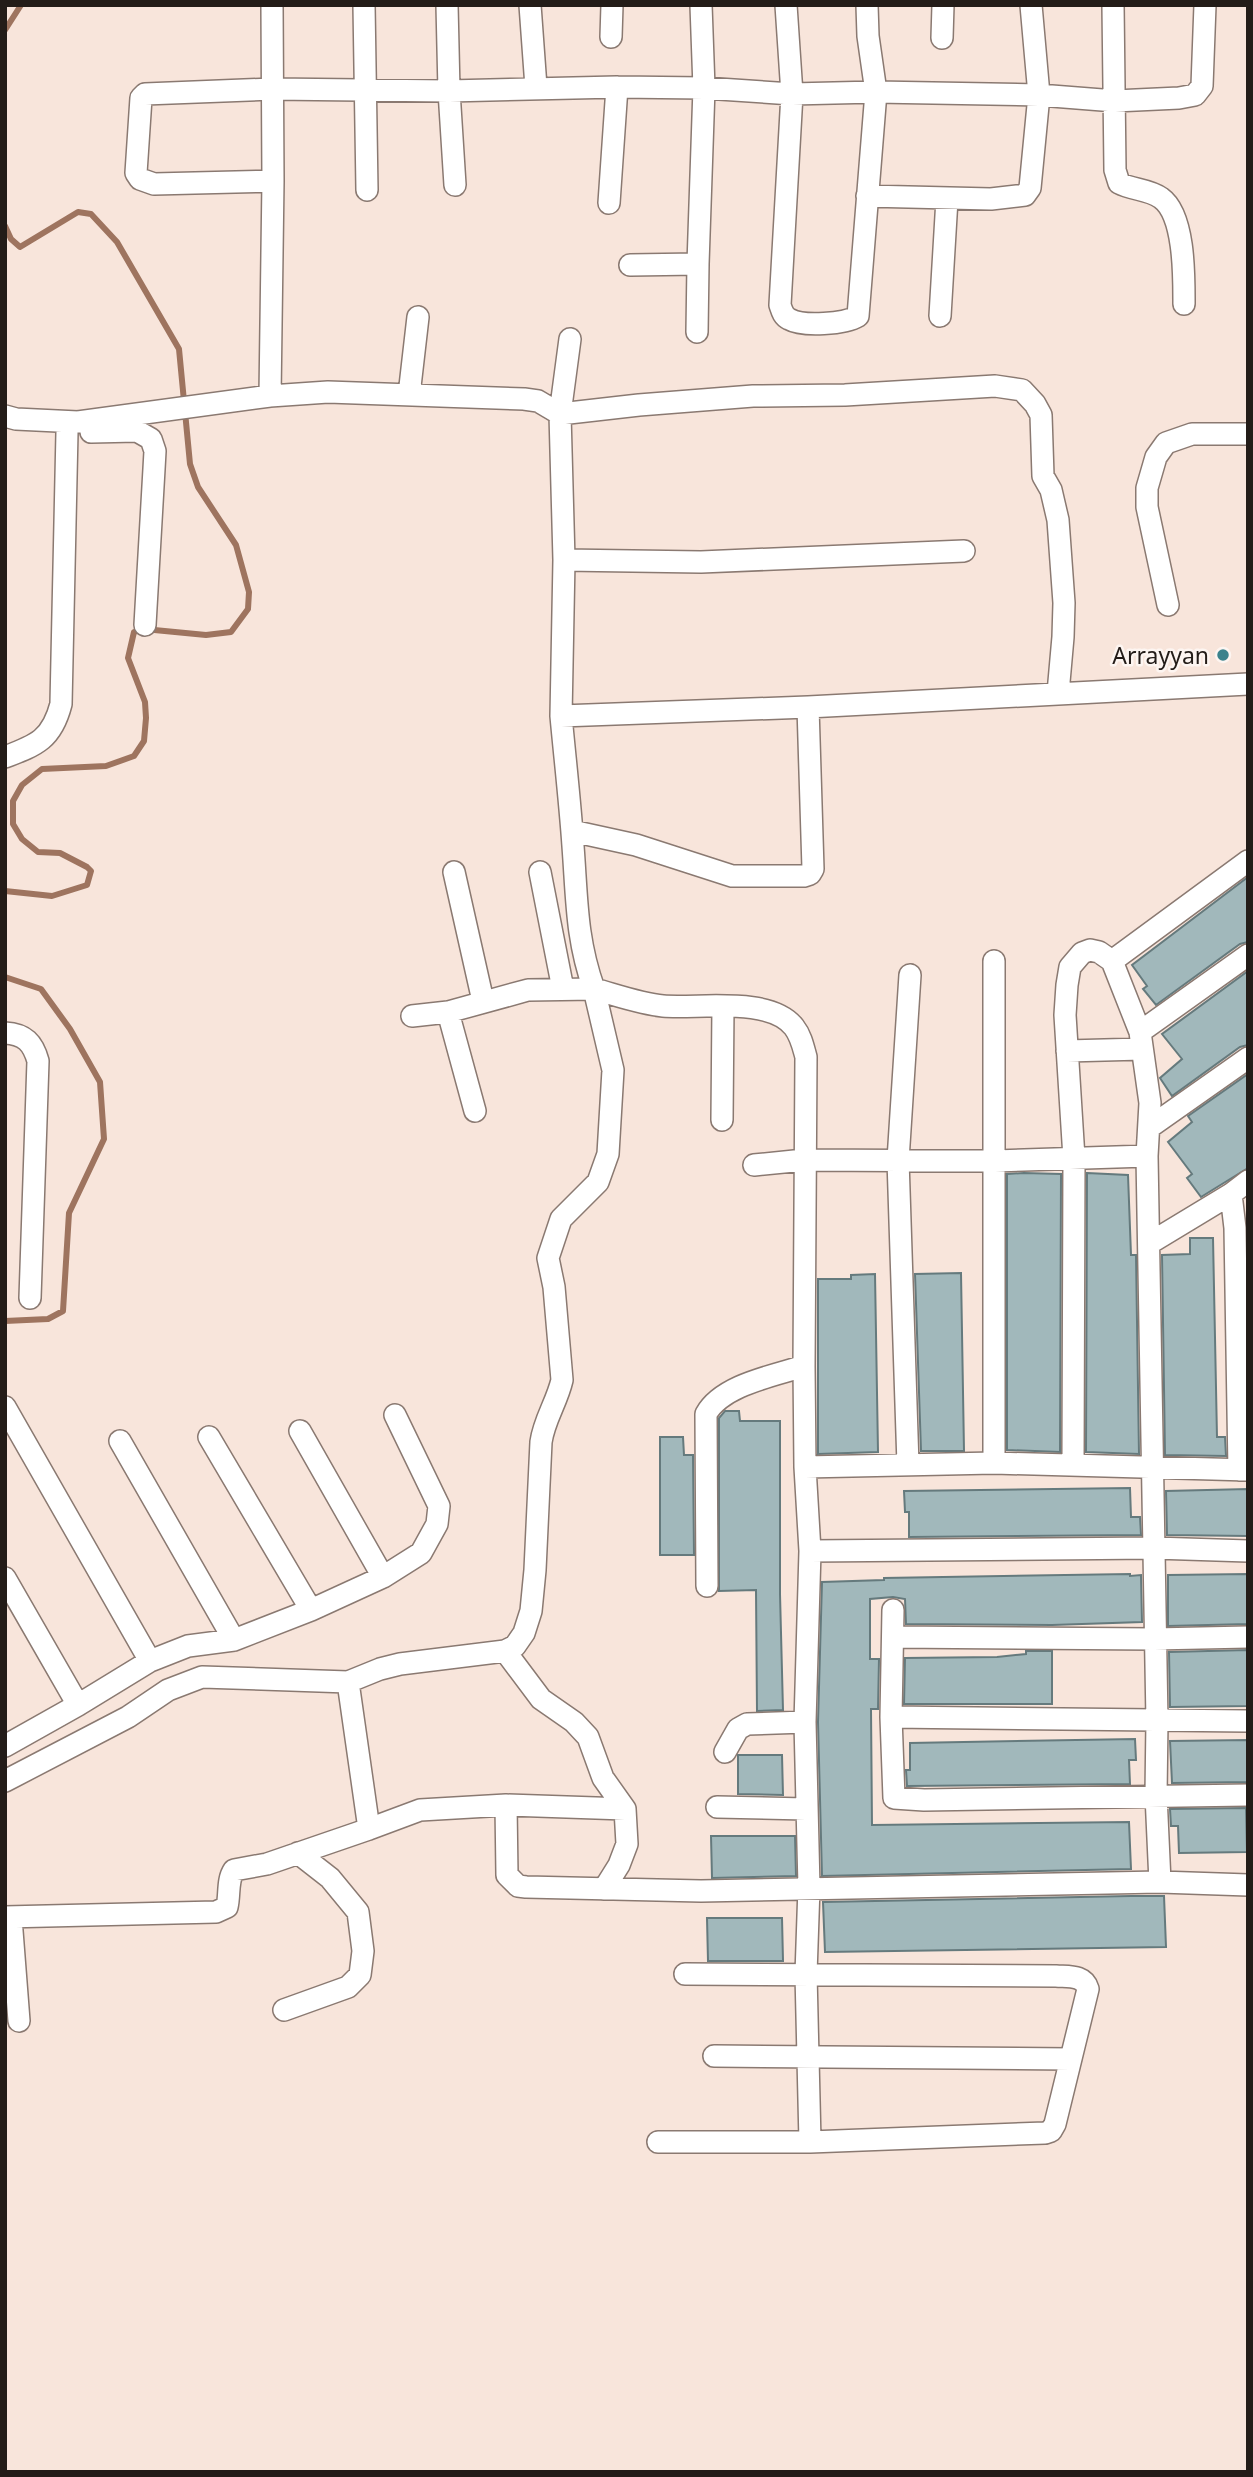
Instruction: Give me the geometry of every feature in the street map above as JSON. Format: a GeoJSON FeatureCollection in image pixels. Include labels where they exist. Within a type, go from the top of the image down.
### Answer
{"type":"FeatureCollection","features":[{"type":"Feature","properties":{"kind":"street"},"geometry":{"type":"LineString","coordinates":[[270,396],[272,5]]}},
{"type":"Feature","properties":{"kind":"street"},"geometry":{"type":"LineString","coordinates":[[364,5],[367,190]]}},
{"type":"Feature","properties":{"kind":"street"},"geometry":{"type":"LineString","coordinates":[[447,5],[455,185]]}},
{"type":"Feature","properties":{"kind":"street"},"geometry":{"type":"LineString","coordinates":[[530,5],[536,88]]}},
{"type":"Feature","properties":{"kind":"street"},"geometry":{"type":"LineString","coordinates":[[611,37],[612,5]]}},
{"type":"Feature","properties":{"kind":"street"},"geometry":{"type":"LineString","coordinates":[[697,332],[704,88],[701,5]]}},
{"type":"Feature","properties":{"kind":"street"},"geometry":{"type":"LineString","coordinates":[[786,5],[792,94],[780,305],[783,313],[792,321],[845,323],[858,316],[876,92],[868,36],[867,5]]}},
{"type":"Feature","properties":{"kind":"street"},"geometry":{"type":"LineString","coordinates":[[942,38],[943,5]]}},
{"type":"Feature","properties":{"kind":"street"},"geometry":{"type":"LineString","coordinates":[[867,196],[991,199],[1026,195],[1030,188],[1039,95],[1031,5]]}},
{"type":"Feature","properties":{"kind":"street"},"geometry":{"type":"LineString","coordinates":[[1113,5],[1115,170],[1119,183],[1158,195],[1174,213],[1184,263],[1184,304]]}},
{"type":"Feature","properties":{"kind":"street"},"geometry":{"type":"LineString","coordinates":[[273,181],[154,184],[140,179],[136,173],[140,101],[143,96],[272,89],[449,91],[617,87],[704,88],[792,94],[876,92],[1039,95],[1115,101],[1179,98],[1195,95],[1202,86],[1205,5]]}},
{"type":"Feature","properties":{"kind":"street"},"geometry":{"type":"LineString","coordinates":[[609,203],[617,87]]}},
{"type":"Feature","properties":{"kind":"street"},"geometry":{"type":"LineString","coordinates":[[940,316],[947,199]]}},
{"type":"Feature","properties":{"kind":"street"},"geometry":{"type":"LineString","coordinates":[[631,265],[698,264]]}},
{"type":"Feature","properties":{"kind":"street"},"geometry":{"type":"LineString","coordinates":[[409,394],[418,317]]}},
{"type":"Feature","properties":{"kind":"street"},"geometry":{"type":"LineString","coordinates":[[5,1782],[128,1717],[168,1690],[202,1677],[348,1682],[400,1664],[505,1651],[515,1646],[524,1633],[531,1611],[535,1570],[543,1426],[559,1395],[562,1380],[554,1287],[548,1258],[561,1219],[598,1182],[608,1154],[612,1070],[576,918],[572,831],[561,716],[564,560],[560,414],[570,339]]}},
{"type":"Feature","properties":{"kind":"street"},"geometry":{"type":"LineString","coordinates":[[5,416],[78,422],[270,396],[328,392],[524,399],[538,401],[560,414],[753,396],[845,395],[995,386],[1022,390],[1041,415],[1043,476],[1051,490],[1058,520],[1064,603],[1058,693]]}},
{"type":"Feature","properties":{"kind":"street"},"geometry":{"type":"LineString","coordinates":[[5,432],[137,430],[151,439],[155,451],[145,625]]}},
{"type":"Feature","properties":{"kind":"street"},"geometry":{"type":"LineString","coordinates":[[5,757],[41,741],[52,730],[61,704],[67,432]]}},
{"type":"Feature","properties":{"kind":"street"},"geometry":{"type":"LineString","coordinates":[[1168,605],[1147,507],[1147,488],[1156,457],[1166,443],[1192,434],[1248,434]]}},
{"type":"Feature","properties":{"kind":"street"},"geometry":{"type":"LineString","coordinates":[[564,560],[701,562],[964,551]]}},
{"type":"Feature","properties":{"kind":"street"},"geometry":{"type":"LineString","coordinates":[[561,716],[808,707],[1248,684]]}},
{"type":"Feature","properties":{"kind":"street"},"geometry":{"type":"LineString","coordinates":[[572,831],[636,845],[732,876],[810,874],[813,869],[808,707]]}},
{"type":"Feature","properties":{"kind":"street"},"geometry":{"type":"LineString","coordinates":[[1112,961],[1248,861]]}},
{"type":"Feature","properties":{"kind":"street"},"geometry":{"type":"LineString","coordinates":[[454,872],[483,1000]]}},
{"type":"Feature","properties":{"kind":"street"},"geometry":{"type":"LineString","coordinates":[[540,872],[563,989]]}},
{"type":"Feature","properties":{"kind":"street"},"geometry":{"type":"LineString","coordinates":[[1073,1465],[1074,1158],[1065,1015],[1070,967],[1082,953],[1090,950],[1105,954],[1112,961],[1141,1041],[1150,1103],[1147,1156],[1156,1795],[1160,1882]]}},
{"type":"Feature","properties":{"kind":"street"},"geometry":{"type":"LineString","coordinates":[[1067,1051],[1141,1041],[1248,955]]}},
{"type":"Feature","properties":{"kind":"street"},"geometry":{"type":"LineString","coordinates":[[994,961],[994,1463]]}},
{"type":"Feature","properties":{"kind":"street"},"geometry":{"type":"LineString","coordinates":[[908,1465],[898,1160],[910,975]]}},
{"type":"Feature","properties":{"kind":"street"},"geometry":{"type":"LineString","coordinates":[[412,1016],[448,1012],[483,1000],[528,990],[594,989],[662,1006],[762,1009],[782,1016],[793,1025],[802,1039],[806,1057],[804,1366],[805,1467],[810,1550],[806,1722],[809,1887],[806,1974],[810,2142]]}},
{"type":"Feature","properties":{"kind":"street"},"geometry":{"type":"LineString","coordinates":[[722,1121],[723,1006]]}},
{"type":"Feature","properties":{"kind":"street"},"geometry":{"type":"LineString","coordinates":[[448,1012],[475,1111]]}},
{"type":"Feature","properties":{"kind":"street"},"geometry":{"type":"LineString","coordinates":[[5,1033],[23,1037],[30,1042],[38,1061],[30,1298]]}},
{"type":"Feature","properties":{"kind":"street"},"geometry":{"type":"LineString","coordinates":[[1150,1126],[1248,1058]]}},
{"type":"Feature","properties":{"kind":"street"},"geometry":{"type":"LineString","coordinates":[[754,1165],[804,1160],[995,1161],[1147,1156]]}},
{"type":"Feature","properties":{"kind":"street"},"geometry":{"type":"LineString","coordinates":[[1150,1243],[1240,1187]]}},
{"type":"Feature","properties":{"kind":"street"},"geometry":{"type":"LineString","coordinates":[[805,1467],[994,1463],[1244,1470],[1240,1187]]}},
{"type":"Feature","properties":{"kind":"street"},"geometry":{"type":"LineString","coordinates":[[707,1586],[706,1414],[713,1403],[728,1392],[804,1366]]}},
{"type":"Feature","properties":{"kind":"street"},"geometry":{"type":"LineString","coordinates":[[5,1408],[150,1661]]}},
{"type":"Feature","properties":{"kind":"street"},"geometry":{"type":"LineString","coordinates":[[5,1745],[150,1661],[188,1646],[234,1640],[311,1610],[383,1577],[421,1553],[437,1524],[439,1506],[394,1415]]}},
{"type":"Feature","properties":{"kind":"street"},"geometry":{"type":"LineString","coordinates":[[300,1431],[383,1577]]}},
{"type":"Feature","properties":{"kind":"street"},"geometry":{"type":"LineString","coordinates":[[209,1437],[311,1610]]}},
{"type":"Feature","properties":{"kind":"street"},"geometry":{"type":"LineString","coordinates":[[120,1441],[234,1640]]}},
{"type":"Feature","properties":{"kind":"street"},"geometry":{"type":"LineString","coordinates":[[810,1550],[1154,1548],[1248,1551]]}},
{"type":"Feature","properties":{"kind":"street"},"geometry":{"type":"LineString","coordinates":[[5,1578],[78,1705]]}},
{"type":"Feature","properties":{"kind":"street"},"geometry":{"type":"LineString","coordinates":[[893,1610],[893,1808],[924,1800],[1248,1795]]}},
{"type":"Feature","properties":{"kind":"street"},"geometry":{"type":"LineString","coordinates":[[893,1637],[1248,1637]]}},
{"type":"Feature","properties":{"kind":"street"},"geometry":{"type":"LineString","coordinates":[[505,1651],[541,1699],[574,1722],[588,1737],[603,1778],[625,1809],[627,1844],[604,1889]]}},
{"type":"Feature","properties":{"kind":"street"},"geometry":{"type":"LineString","coordinates":[[348,1682],[369,1829]]}},
{"type":"Feature","properties":{"kind":"street"},"geometry":{"type":"LineString","coordinates":[[891,1717],[1248,1721]]}},
{"type":"Feature","properties":{"kind":"street"},"geometry":{"type":"LineString","coordinates":[[726,1752],[738,1729],[747,1724],[806,1722]]}},
{"type":"Feature","properties":{"kind":"street"},"geometry":{"type":"LineString","coordinates":[[19,2021],[8,1917],[216,1912],[227,1907],[230,1878],[234,1870],[267,1864],[420,1810],[506,1805],[625,1809]]}},
{"type":"Feature","properties":{"kind":"street"},"geometry":{"type":"LineString","coordinates":[[506,1805],[507,1875],[513,1882],[526,1887],[701,1891],[1160,1882],[1248,1885]]}},
{"type":"Feature","properties":{"kind":"street"},"geometry":{"type":"LineString","coordinates":[[718,1807],[806,1809]]}},
{"type":"Feature","properties":{"kind":"street"},"geometry":{"type":"LineString","coordinates":[[284,2010],[348,1987],[360,1975],[363,1951],[358,1912],[330,1878],[298,1853]]}},
{"type":"Feature","properties":{"kind":"street"},"geometry":{"type":"LineString","coordinates":[[658,2142],[810,2142],[1051,2131],[1088,1996],[1086,1982],[1080,1978],[1056,1976],[685,1974]]}},
{"type":"Feature","properties":{"kind":"street"},"geometry":{"type":"LineString","coordinates":[[714,2056],[1071,2059]]}},
{"type":"Feature","properties":{"kind":"building"},"geometry":{"type":"Polygon","coordinates":[[[1248,877],[1248,942],[1240,944],[1156,1005],[1143,989],[1147,986],[1132,965],[1248,877]]]}},
{"type":"Feature","properties":{"kind":"building"},"geometry":{"type":"Polygon","coordinates":[[[1248,971],[1248,1045],[1240,1047],[1172,1096],[1160,1078],[1182,1059],[1162,1034],[1248,971]]]}},
{"type":"Feature","properties":{"kind":"building"},"geometry":{"type":"Polygon","coordinates":[[[1248,1074],[1248,1168],[1201,1197],[1187,1178],[1192,1174],[1168,1142],[1192,1122],[1188,1116],[1248,1074]]]}},
{"type":"Feature","properties":{"kind":"building"},"geometry":{"type":"Polygon","coordinates":[[[1087,1173],[1128,1175],[1131,1255],[1136,1255],[1139,1454],[1086,1452],[1087,1173]]]}},
{"type":"Feature","properties":{"kind":"building"},"geometry":{"type":"Polygon","coordinates":[[[1007,1174],[1061,1174],[1060,1452],[1007,1450],[1007,1174]]]}},
{"type":"Feature","properties":{"kind":"building"},"geometry":{"type":"Polygon","coordinates":[[[1190,1238],[1213,1238],[1217,1437],[1225,1437],[1226,1456],[1165,1455],[1162,1255],[1190,1254],[1190,1238]]]}},
{"type":"Feature","properties":{"kind":"building"},"geometry":{"type":"Polygon","coordinates":[[[961,1273],[964,1451],[921,1451],[915,1274],[961,1273]]]}},
{"type":"Feature","properties":{"kind":"building"},"geometry":{"type":"Polygon","coordinates":[[[875,1274],[878,1452],[818,1454],[818,1279],[851,1279],[851,1275],[875,1274]]]}},
{"type":"Feature","properties":{"kind":"building"},"geometry":{"type":"Polygon","coordinates":[[[725,1411],[739,1411],[740,1421],[780,1421],[783,1710],[757,1711],[756,1590],[719,1591],[719,1418],[725,1411]]]}},
{"type":"Feature","properties":{"kind":"building"},"geometry":{"type":"Polygon","coordinates":[[[660,1437],[683,1437],[684,1455],[693,1455],[694,1555],[660,1555],[660,1437]]]}},
{"type":"Feature","properties":{"kind":"building"},"geometry":{"type":"Polygon","coordinates":[[[1130,1488],[1131,1517],[1140,1517],[1141,1535],[909,1537],[909,1512],[905,1512],[904,1491],[1130,1488]]]}},
{"type":"Feature","properties":{"kind":"building"},"geometry":{"type":"Polygon","coordinates":[[[1248,1489],[1248,1536],[1167,1535],[1166,1491],[1248,1489]]]}},
{"type":"Feature","properties":{"kind":"building"},"geometry":{"type":"Polygon","coordinates":[[[1248,1574],[1248,1624],[1168,1626],[1168,1575],[1248,1574]]]}},
{"type":"Feature","properties":{"kind":"building"},"geometry":{"type":"Polygon","coordinates":[[[1141,1575],[1142,1622],[1052,1625],[906,1624],[905,1599],[870,1599],[870,1659],[879,1659],[878,1709],[871,1709],[872,1825],[1129,1822],[1131,1869],[822,1876],[818,1722],[822,1582],[884,1578],[1141,1575]]]}},
{"type":"Feature","properties":{"kind":"building"},"geometry":{"type":"Polygon","coordinates":[[[1248,1650],[1248,1706],[1170,1707],[1169,1652],[1248,1650]]]}},
{"type":"Feature","properties":{"kind":"building"},"geometry":{"type":"Polygon","coordinates":[[[1026,1651],[1052,1651],[1052,1704],[904,1704],[905,1658],[997,1657],[1026,1654],[1026,1651]]]}},
{"type":"Feature","properties":{"kind":"building"},"geometry":{"type":"Polygon","coordinates":[[[1135,1739],[1136,1760],[1129,1760],[1130,1784],[907,1786],[906,1770],[910,1770],[910,1743],[1135,1739]]]}},
{"type":"Feature","properties":{"kind":"building"},"geometry":{"type":"Polygon","coordinates":[[[1248,1740],[1248,1782],[1172,1783],[1170,1741],[1248,1740]]]}},
{"type":"Feature","properties":{"kind":"building"},"geometry":{"type":"Polygon","coordinates":[[[738,1755],[782,1755],[783,1795],[738,1794],[738,1755]]]}},
{"type":"Feature","properties":{"kind":"building"},"geometry":{"type":"Polygon","coordinates":[[[1246,1808],[1247,1852],[1179,1853],[1178,1826],[1171,1826],[1170,1809],[1246,1808]]]}},
{"type":"Feature","properties":{"kind":"building"},"geometry":{"type":"Polygon","coordinates":[[[711,1836],[795,1836],[796,1876],[712,1878],[711,1836]]]}},
{"type":"Feature","properties":{"kind":"building"},"geometry":{"type":"Polygon","coordinates":[[[1164,1896],[1166,1947],[825,1952],[823,1902],[1164,1896]]]}},
{"type":"Feature","properties":{"kind":"building"},"geometry":{"type":"Polygon","coordinates":[[[707,1918],[782,1918],[783,1961],[708,1961],[707,1918]]]}},
{"type":"Feature","properties":{"kind":"waterway"},"geometry":{"type":"LineString","coordinates":[[5,30],[21,5]]}},
{"type":"Feature","properties":{"kind":"waterway"},"geometry":{"type":"LineString","coordinates":[[5,226],[11,239],[20,247],[78,212],[91,214],[117,242],[179,349],[190,464],[198,487],[236,545],[249,592],[248,609],[231,632],[206,635],[144,629],[134,632],[128,658],[145,702],[146,718],[144,741],[134,756],[106,766],[42,769],[22,785],[13,801],[13,824],[22,839],[38,852],[60,853],[87,867],[91,871],[87,885],[52,896],[5,891]]}},
{"type":"Feature","properties":{"kind":"waterway"},"geometry":{"type":"LineString","coordinates":[[5,977],[41,989],[70,1029],[100,1082],[104,1139],[69,1213],[63,1311],[48,1319],[5,1321]]}},
{"type":"Feature","properties":{"kind":"place","name":"Arrayyan"},"geometry":{"type":"Point","coordinates":[1223,655]}}]}
